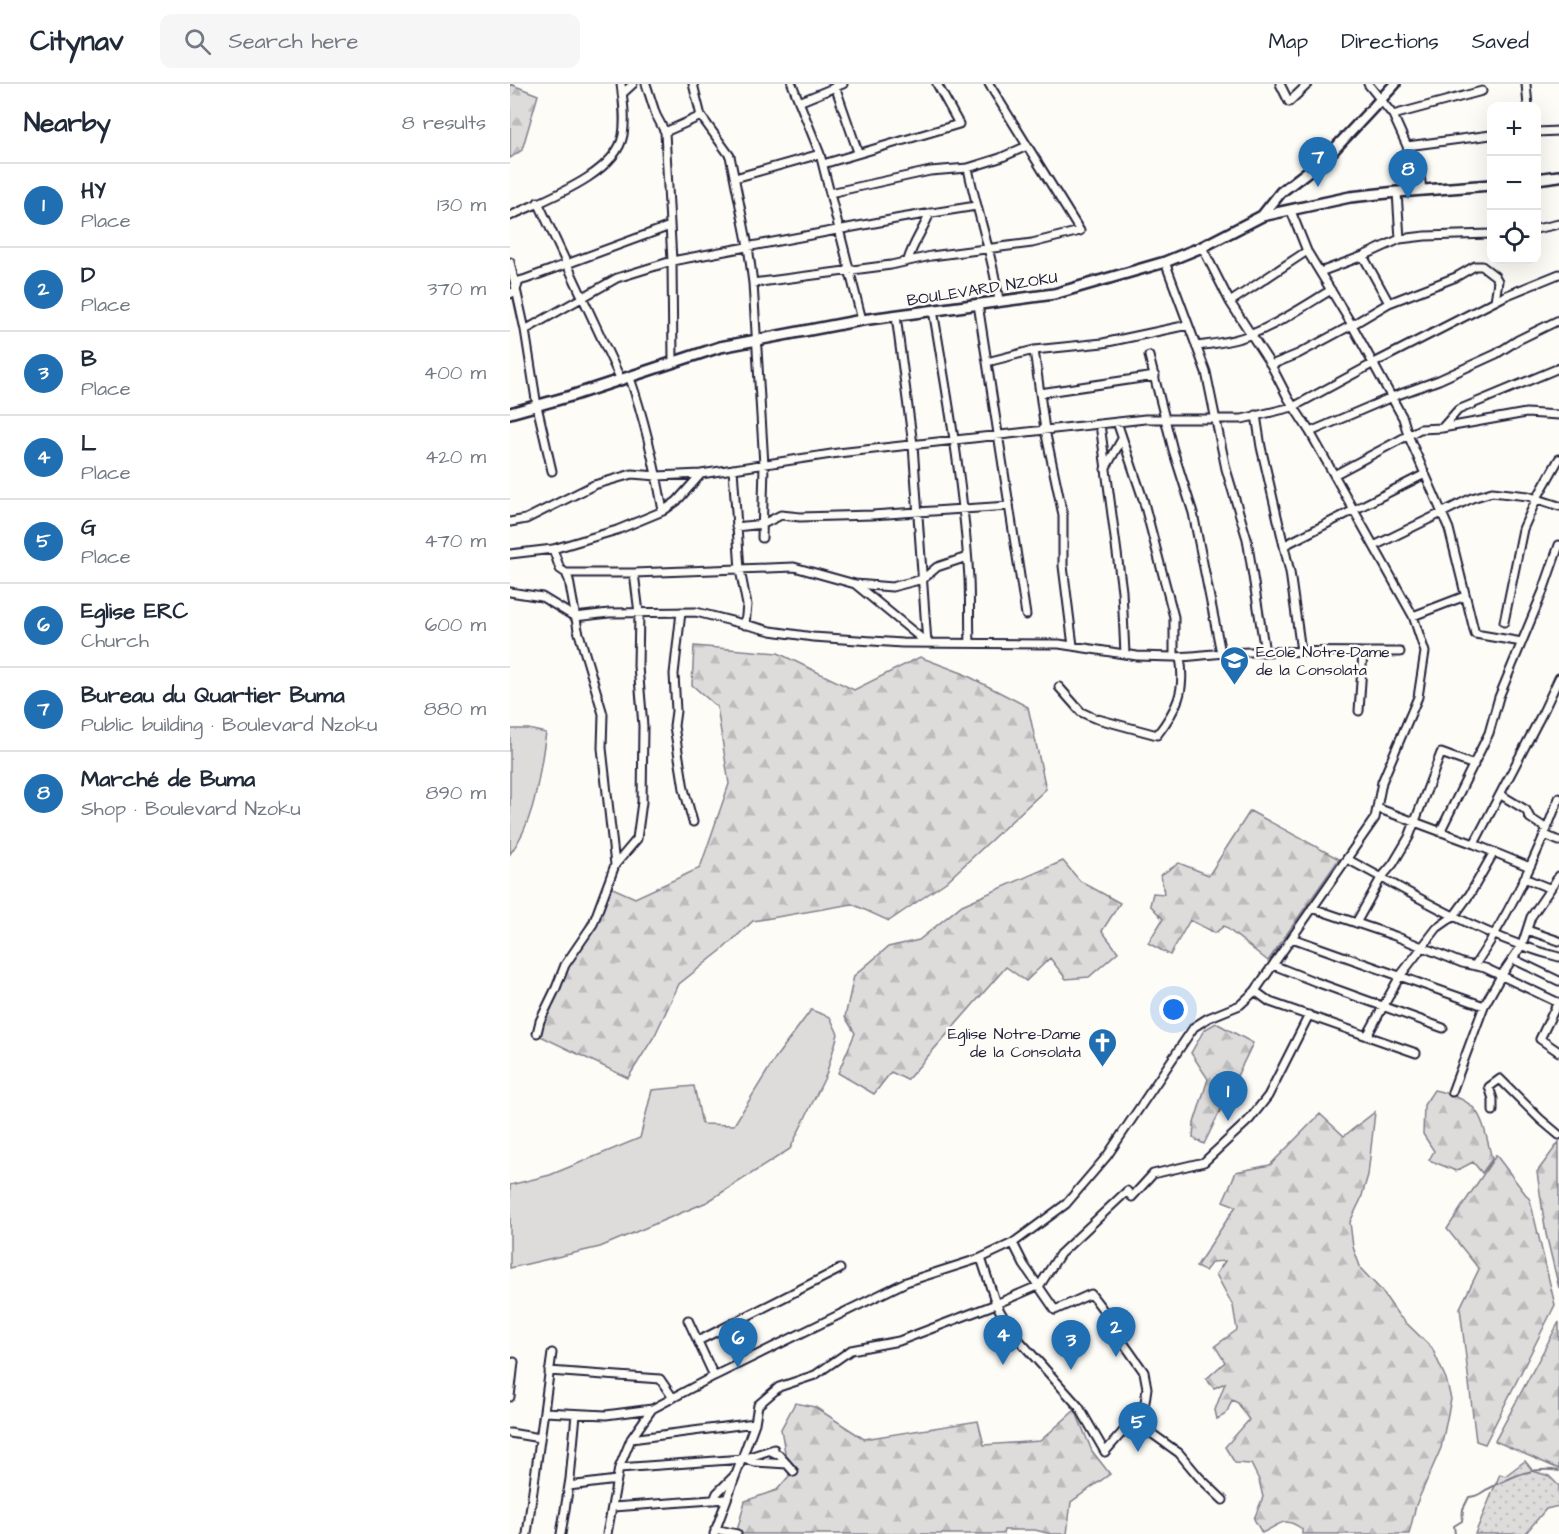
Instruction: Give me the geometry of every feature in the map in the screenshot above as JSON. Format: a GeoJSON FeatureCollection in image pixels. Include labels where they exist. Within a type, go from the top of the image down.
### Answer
{"type":"FeatureCollection","features":[{"type":"Feature","properties":{"kind":"street"},"geometry":{"type":"LineString","coordinates":[[510,216],[584,181],[616,152],[623,136],[621,84]]}},
{"type":"Feature","properties":{"kind":"street"},"geometry":{"type":"LineString","coordinates":[[622,94],[633,84]]}},
{"type":"Feature","properties":{"kind":"street"},"geometry":{"type":"LineString","coordinates":[[646,84],[656,115],[665,132],[672,261],[673,362]]}},
{"type":"Feature","properties":{"kind":"street"},"geometry":{"type":"LineString","coordinates":[[693,84],[701,116],[730,156],[748,246],[753,283],[764,465],[762,538]]}},
{"type":"Feature","properties":{"kind":"street"},"geometry":{"type":"LineString","coordinates":[[792,84],[823,164],[862,320]]}},
{"type":"Feature","properties":{"kind":"street"},"geometry":{"type":"LineString","coordinates":[[823,164],[959,124],[937,84]]}},
{"type":"Feature","properties":{"kind":"street"},"geometry":{"type":"LineString","coordinates":[[753,283],[1032,243],[1080,231],[989,84]]}},
{"type":"Feature","properties":{"kind":"street"},"geometry":{"type":"LineString","coordinates":[[1280,84],[1289,102],[1308,84]]}},
{"type":"Feature","properties":{"kind":"street"},"geometry":{"type":"LineString","coordinates":[[1368,84],[1393,115],[1407,146],[1413,176],[1420,175],[1422,190]]}},
{"type":"Feature","properties":{"kind":"street"},"geometry":{"type":"LineString","coordinates":[[1263,216],[1281,192],[1328,156],[1395,84]]}},
{"type":"Feature","properties":{"kind":"street"},"geometry":{"type":"LineString","coordinates":[[1526,84],[1528,102]]}},
{"type":"Feature","properties":{"kind":"street"},"geometry":{"type":"LineString","coordinates":[[799,102],[839,85],[858,152]]}},
{"type":"Feature","properties":{"kind":"street"},"geometry":{"type":"LineString","coordinates":[[1393,115],[1482,91]]}},
{"type":"Feature","properties":{"kind":"street"},"geometry":{"type":"LineString","coordinates":[[665,132],[701,116]]}},
{"type":"Feature","properties":{"kind":"street"},"geometry":{"type":"LineString","coordinates":[[1541,132],[1559,131]]}},
{"type":"Feature","properties":{"kind":"street"},"geometry":{"type":"LineString","coordinates":[[1407,146],[1487,136]]}},
{"type":"Feature","properties":{"kind":"street"},"geometry":{"type":"LineString","coordinates":[[830,193],[930,171],[968,168],[1000,158],[1027,146]]}},
{"type":"Feature","properties":{"kind":"street"},"geometry":{"type":"LineString","coordinates":[[735,178],[820,154]]}},
{"type":"Feature","properties":{"kind":"street"},"geometry":{"type":"LineString","coordinates":[[968,168],[976,206],[994,268],[999,302]]}},
{"type":"Feature","properties":{"kind":"street"},"geometry":{"type":"LineString","coordinates":[[1541,178],[1559,176]]}},
{"type":"Feature","properties":{"kind":"street","name":"BOULEVARD NZOKU"},"geometry":{"type":"LineString","coordinates":[[510,413],[626,379],[720,347],[862,320],[1054,294],[1165,262],[1202,247],[1263,216],[1350,197],[1487,185]]}},
{"type":"Feature","properties":{"kind":"street"},"geometry":{"type":"LineString","coordinates":[[1396,192],[1400,239]]}},
{"type":"Feature","properties":{"kind":"street"},"geometry":{"type":"LineString","coordinates":[[538,202],[583,299],[641,412],[657,476],[663,512]]}},
{"type":"Feature","properties":{"kind":"street"},"geometry":{"type":"LineString","coordinates":[[525,330],[617,278],[672,261],[976,206]]}},
{"type":"Feature","properties":{"kind":"street"},"geometry":{"type":"LineString","coordinates":[[1291,211],[1307,251],[1374,363],[1403,418],[1408,435],[1449,528],[1475,634],[1521,642]]}},
{"type":"Feature","properties":{"kind":"street"},"geometry":{"type":"LineString","coordinates":[[908,260],[912,246],[922,233],[930,213]]}},
{"type":"Feature","properties":{"kind":"street"},"geometry":{"type":"LineString","coordinates":[[1541,228],[1559,224]]}},
{"type":"Feature","properties":{"kind":"street"},"geometry":{"type":"LineString","coordinates":[[513,292],[519,281],[670,226]]}},
{"type":"Feature","properties":{"kind":"street"},"geometry":{"type":"LineString","coordinates":[[1320,272],[1400,239],[1487,234]]}},
{"type":"Feature","properties":{"kind":"street"},"geometry":{"type":"LineString","coordinates":[[544,1412],[606,1415],[652,1409],[906,1282],[981,1258],[1013,1243],[1066,1204],[1107,1156],[1194,1027],[1208,1018],[1240,1005],[1255,991],[1375,818],[1382,782],[1418,697],[1425,652],[1413,616],[1271,365],[1230,302],[1202,247]]}},
{"type":"Feature","properties":{"kind":"street"},"geometry":{"type":"LineString","coordinates":[[1230,302],[1307,251]]}},
{"type":"Feature","properties":{"kind":"street"},"geometry":{"type":"LineString","coordinates":[[1363,256],[1389,303]]}},
{"type":"Feature","properties":{"kind":"street"},"geometry":{"type":"LineString","coordinates":[[510,262],[513,292],[525,330],[537,406],[552,471]]}},
{"type":"Feature","properties":{"kind":"street"},"geometry":{"type":"LineString","coordinates":[[1165,262],[1206,372],[1226,469],[1247,539],[1265,652]]}},
{"type":"Feature","properties":{"kind":"street"},"geometry":{"type":"LineString","coordinates":[[1271,365],[1352,325],[1389,303],[1475,267],[1482,266],[1498,281],[1494,301]]}},
{"type":"Feature","properties":{"kind":"street"},"geometry":{"type":"LineString","coordinates":[[510,522],[526,519],[594,485],[632,474],[657,476],[701,474],[838,453],[1116,422],[1242,418],[1293,407],[1494,301],[1559,274]]}},
{"type":"Feature","properties":{"kind":"street"},"geometry":{"type":"LineString","coordinates":[[1196,346],[1252,334],[1331,290]]}},
{"type":"Feature","properties":{"kind":"street"},"geometry":{"type":"LineString","coordinates":[[978,304],[1026,615]]}},
{"type":"Feature","properties":{"kind":"street"},"geometry":{"type":"LineString","coordinates":[[933,310],[954,440],[962,508],[967,557],[970,643]]}},
{"type":"Feature","properties":{"kind":"street"},"geometry":{"type":"LineString","coordinates":[[896,316],[913,445],[927,643]]}},
{"type":"Feature","properties":{"kind":"street"},"geometry":{"type":"LineString","coordinates":[[1310,432],[1448,376],[1496,354],[1518,340],[1559,320]]}},
{"type":"Feature","properties":{"kind":"street"},"geometry":{"type":"LineString","coordinates":[[987,362],[1034,350],[1103,343],[1188,325]]}},
{"type":"Feature","properties":{"kind":"street"},"geometry":{"type":"LineString","coordinates":[[1034,350],[1045,430],[1063,515],[1063,566],[1073,646]]}},
{"type":"Feature","properties":{"kind":"street"},"geometry":{"type":"LineString","coordinates":[[1149,356],[1173,450],[1193,513],[1221,653]]}},
{"type":"Feature","properties":{"kind":"street"},"geometry":{"type":"LineString","coordinates":[[1442,428],[1458,410],[1559,368]]}},
{"type":"Feature","properties":{"kind":"street"},"geometry":{"type":"LineString","coordinates":[[1040,393],[1155,376]]}},
{"type":"Feature","properties":{"kind":"street"},"geometry":{"type":"LineString","coordinates":[[1334,475],[1420,429],[1442,428],[1526,413],[1559,415]]}},
{"type":"Feature","properties":{"kind":"street"},"geometry":{"type":"LineString","coordinates":[[1256,415],[1261,447],[1285,545],[1301,651]]}},
{"type":"Feature","properties":{"kind":"street"},"geometry":{"type":"LineString","coordinates":[[1059,687],[1081,712],[1094,718],[1157,735],[1175,711],[1180,699],[1174,617],[1143,499],[1116,422]]}},
{"type":"Feature","properties":{"kind":"street"},"geometry":{"type":"LineString","coordinates":[[1100,424],[1122,591],[1125,654]]}},
{"type":"Feature","properties":{"kind":"street"},"geometry":{"type":"LineString","coordinates":[[1105,468],[1122,439]]}},
{"type":"Feature","properties":{"kind":"street"},"geometry":{"type":"LineString","coordinates":[[1504,622],[1523,529],[1559,459]]}},
{"type":"Feature","properties":{"kind":"street"},"geometry":{"type":"LineString","coordinates":[[734,469],[740,570],[747,605],[745,625]]}},
{"type":"Feature","properties":{"kind":"street"},"geometry":{"type":"LineString","coordinates":[[510,554],[553,549],[617,530],[663,512],[677,501],[701,474]]}},
{"type":"Feature","properties":{"kind":"street"},"geometry":{"type":"LineString","coordinates":[[1285,545],[1425,474]]}},
{"type":"Feature","properties":{"kind":"street"},"geometry":{"type":"LineString","coordinates":[[1374,546],[1472,498],[1492,492],[1537,498],[1559,506]]}},
{"type":"Feature","properties":{"kind":"street"},"geometry":{"type":"LineString","coordinates":[[736,527],[763,524],[782,515],[872,515],[1010,506]]}},
{"type":"Feature","properties":{"kind":"street"},"geometry":{"type":"LineString","coordinates":[[1440,832],[1489,734],[1499,697],[1559,544]]}},
{"type":"Feature","properties":{"kind":"street"},"geometry":{"type":"LineString","coordinates":[[553,549],[560,569],[566,573],[569,580],[575,617],[603,714],[602,748],[615,865]]}},
{"type":"Feature","properties":{"kind":"street"},"geometry":{"type":"LineString","coordinates":[[566,573],[794,567],[855,584],[892,587],[923,579],[937,567],[967,557]]}},
{"type":"Feature","properties":{"kind":"street"},"geometry":{"type":"LineString","coordinates":[[537,1032],[565,965],[593,924],[615,865],[637,839],[642,802],[643,726],[638,666],[639,613],[634,573]]}},
{"type":"Feature","properties":{"kind":"street"},"geometry":{"type":"LineString","coordinates":[[855,584],[927,643]]}},
{"type":"Feature","properties":{"kind":"street"},"geometry":{"type":"LineString","coordinates":[[510,592],[542,597],[575,617],[609,613],[696,612],[771,631],[813,637],[927,643],[1059,644],[1125,654],[1177,657],[1200,657],[1221,653],[1301,651],[1400,652]]}},
{"type":"Feature","properties":{"kind":"street"},"geometry":{"type":"LineString","coordinates":[[1413,616],[1465,596]]}},
{"type":"Feature","properties":{"kind":"street"},"geometry":{"type":"LineString","coordinates":[[681,612],[674,674],[676,711],[674,726],[684,789],[693,822]]}},
{"type":"Feature","properties":{"kind":"street"},"geometry":{"type":"LineString","coordinates":[[1359,711],[1362,652]]}},
{"type":"Feature","properties":{"kind":"street"},"geometry":{"type":"LineString","coordinates":[[1474,844],[1559,678]]}},
{"type":"Feature","properties":{"kind":"street"},"geometry":{"type":"LineString","coordinates":[[1356,923],[1381,878],[1409,837],[1441,753],[1474,765]]}},
{"type":"Feature","properties":{"kind":"street"},"geometry":{"type":"LineString","coordinates":[[1501,795],[1526,810],[1530,818],[1559,841]]}},
{"type":"Feature","properties":{"kind":"street"},"geometry":{"type":"LineString","coordinates":[[1475,965],[1495,935],[1530,867],[1559,798]]}},
{"type":"Feature","properties":{"kind":"street"},"geometry":{"type":"LineString","coordinates":[[1377,808],[1530,867]]}},
{"type":"Feature","properties":{"kind":"street"},"geometry":{"type":"LineString","coordinates":[[1368,1036],[1400,976],[1437,928],[1454,916],[1470,894],[1494,852]]}},
{"type":"Feature","properties":{"kind":"street"},"geometry":{"type":"LineString","coordinates":[[1347,860],[1495,935],[1559,957]]}},
{"type":"Feature","properties":{"kind":"street"},"geometry":{"type":"LineString","coordinates":[[1452,1092],[1484,1006],[1522,945],[1531,916],[1559,876]]}},
{"type":"Feature","properties":{"kind":"street"},"geometry":{"type":"LineString","coordinates":[[1524,878],[1550,888]]}},
{"type":"Feature","properties":{"kind":"street"},"geometry":{"type":"LineString","coordinates":[[1312,908],[1462,963],[1475,965],[1559,1003],[1540,1039],[1559,1052]]}},
{"type":"Feature","properties":{"kind":"street"},"geometry":{"type":"LineString","coordinates":[[1527,930],[1559,941]]}},
{"type":"Feature","properties":{"kind":"street"},"geometry":{"type":"LineString","coordinates":[[1292,938],[1484,1006]]}},
{"type":"Feature","properties":{"kind":"street"},"geometry":{"type":"LineString","coordinates":[[1513,959],[1559,981]]}},
{"type":"Feature","properties":{"kind":"street"},"geometry":{"type":"LineString","coordinates":[[1273,965],[1443,1028]]}},
{"type":"Feature","properties":{"kind":"street"},"geometry":{"type":"LineString","coordinates":[[1255,991],[1270,1002],[1416,1053]]}},
{"type":"Feature","properties":{"kind":"street"},"geometry":{"type":"LineString","coordinates":[[737,1534],[715,1532],[719,1498],[736,1474],[743,1459],[755,1423],[758,1405],[779,1387],[819,1373],[851,1350],[898,1341],[1040,1285],[1060,1254],[1127,1191],[1132,1197],[1152,1174],[1204,1162],[1249,1120],[1268,1096],[1309,1015]]}},
{"type":"Feature","properties":{"kind":"street"},"geometry":{"type":"LineString","coordinates":[[1493,1111],[1493,1099],[1489,1088],[1500,1079],[1540,1119],[1559,1134]]}},
{"type":"Feature","properties":{"kind":"street"},"geometry":{"type":"LineString","coordinates":[[981,1258],[996,1304],[1012,1332],[1079,1407],[1105,1452],[1133,1420],[1145,1402],[1147,1388],[1144,1372],[1115,1331],[1110,1318],[1091,1294],[1055,1310],[1040,1285],[1024,1265],[1013,1243]]}},
{"type":"Feature","properties":{"kind":"street"},"geometry":{"type":"LineString","coordinates":[[698,1341],[840,1269]]}},
{"type":"Feature","properties":{"kind":"street"},"geometry":{"type":"LineString","coordinates":[[688,1320],[714,1376]]}},
{"type":"Feature","properties":{"kind":"street"},"geometry":{"type":"LineString","coordinates":[[527,1534],[552,1353]]}},
{"type":"Feature","properties":{"kind":"street"},"geometry":{"type":"LineString","coordinates":[[510,1397],[514,1362]]}},
{"type":"Feature","properties":{"kind":"street"},"geometry":{"type":"LineString","coordinates":[[549,1371],[660,1379],[672,1398]]}},
{"type":"Feature","properties":{"kind":"street"},"geometry":{"type":"LineString","coordinates":[[607,1532],[619,1468],[631,1439],[652,1409]]}},
{"type":"Feature","properties":{"kind":"street"},"geometry":{"type":"LineString","coordinates":[[561,1534],[569,1486],[576,1414]]}},
{"type":"Feature","properties":{"kind":"street"},"geometry":{"type":"LineString","coordinates":[[1133,1420],[1179,1453],[1198,1478],[1223,1500]]}},
{"type":"Feature","properties":{"kind":"street"},"geometry":{"type":"LineString","coordinates":[[631,1439],[755,1423]]}},
{"type":"Feature","properties":{"kind":"street"},"geometry":{"type":"LineString","coordinates":[[510,1432],[540,1438]]}},
{"type":"Feature","properties":{"kind":"street"},"geometry":{"type":"LineString","coordinates":[[743,1459],[755,1442]]}},
{"type":"Feature","properties":{"kind":"street"},"geometry":{"type":"LineString","coordinates":[[619,1468],[743,1459],[773,1450],[794,1472]]}},
{"type":"Feature","properties":{"kind":"street"},"geometry":{"type":"LineString","coordinates":[[762,1453],[781,1458]]}},
{"type":"Feature","properties":{"kind":"street"},"geometry":{"type":"LineString","coordinates":[[743,1459],[787,1464]]}},
{"type":"Feature","properties":{"kind":"street"},"geometry":{"type":"LineString","coordinates":[[569,1486],[616,1480]]}},
{"type":"Feature","properties":{"kind":"street"},"geometry":{"type":"LineString","coordinates":[[613,1507],[719,1498]]}},
{"type":"Feature","properties":{"kind":"green space"},"geometry":{"type":"Polygon","coordinates":[[[510,84],[538,95],[522,150],[510,158],[510,84]]]}},
{"type":"Feature","properties":{"kind":"green space"},"geometry":{"type":"Polygon","coordinates":[[[694,646],[778,653],[854,690],[920,657],[962,673],[1028,707],[1046,789],[946,882],[889,921],[852,904],[753,921],[723,949],[679,984],[655,1035],[628,1078],[534,1033],[606,885],[635,898],[700,868],[729,784],[717,707],[692,685],[694,646]]]}},
{"type":"Feature","properties":{"kind":"green space"},"geometry":{"type":"Polygon","coordinates":[[[510,729],[528,729],[546,733],[531,812],[519,841],[510,854],[510,729]]]}},
{"type":"Feature","properties":{"kind":"green space"},"geometry":{"type":"Polygon","coordinates":[[[1250,811],[1339,859],[1268,961],[1224,926],[1215,933],[1190,920],[1170,955],[1148,943],[1163,919],[1150,905],[1153,893],[1164,894],[1161,875],[1179,863],[1209,875],[1250,811]]]}},
{"type":"Feature","properties":{"kind":"green space"},"geometry":{"type":"Polygon","coordinates":[[[1063,861],[1080,881],[1120,903],[1102,931],[1118,952],[1089,977],[1066,979],[1050,958],[1026,981],[1006,967],[907,1080],[891,1072],[874,1094],[838,1073],[855,1033],[845,1017],[854,976],[888,947],[919,940],[962,905],[1063,861]]]}},
{"type":"Feature","properties":{"kind":"green space"},"geometry":{"type":"Polygon","coordinates":[[[811,1010],[830,1017],[838,1034],[826,1075],[790,1149],[707,1202],[600,1247],[510,1268],[510,1185],[550,1175],[640,1138],[652,1090],[694,1086],[702,1124],[734,1125],[776,1057],[811,1010]]]}},
{"type":"Feature","properties":{"kind":"green space"},"geometry":{"type":"Polygon","coordinates":[[[1216,1023],[1253,1043],[1204,1144],[1193,1138],[1194,1123],[1208,1079],[1191,1053],[1204,1030],[1216,1023]]]}},
{"type":"Feature","properties":{"kind":"green space"},"geometry":{"type":"Polygon","coordinates":[[[1434,1090],[1462,1099],[1477,1112],[1485,1131],[1492,1159],[1482,1173],[1473,1162],[1456,1171],[1429,1160],[1434,1151],[1423,1134],[1424,1105],[1434,1090]]]}},
{"type":"Feature","properties":{"kind":"green space"},"geometry":{"type":"Polygon","coordinates":[[[1375,1112],[1368,1175],[1361,1199],[1350,1222],[1353,1247],[1361,1269],[1381,1290],[1399,1316],[1432,1348],[1446,1379],[1451,1399],[1441,1448],[1416,1505],[1409,1534],[1302,1534],[1302,1529],[1286,1522],[1262,1533],[1254,1519],[1263,1497],[1259,1480],[1251,1464],[1235,1463],[1225,1447],[1249,1420],[1238,1403],[1232,1400],[1226,1414],[1217,1419],[1215,1410],[1225,1383],[1214,1388],[1206,1379],[1225,1362],[1215,1346],[1237,1330],[1233,1306],[1216,1274],[1225,1261],[1212,1262],[1205,1271],[1196,1267],[1236,1206],[1223,1201],[1236,1172],[1270,1165],[1320,1114],[1344,1136],[1375,1112]]]}},
{"type":"Feature","properties":{"kind":"green space"},"geometry":{"type":"Polygon","coordinates":[[[1559,1142],[1559,1288],[1546,1234],[1537,1172],[1559,1142]]]}},
{"type":"Feature","properties":{"kind":"green space"},"geometry":{"type":"Polygon","coordinates":[[[1496,1155],[1530,1200],[1555,1305],[1485,1444],[1476,1441],[1460,1308],[1479,1269],[1447,1229],[1496,1155]]]}},
{"type":"Feature","properties":{"kind":"green space"},"geometry":{"type":"Polygon","coordinates":[[[1559,1322],[1559,1469],[1495,1441],[1559,1322]]]}},
{"type":"Feature","properties":{"kind":"green space"},"geometry":{"type":"Polygon","coordinates":[[[795,1403],[815,1407],[864,1439],[978,1421],[984,1445],[1040,1441],[1075,1410],[1092,1451],[1110,1474],[1071,1502],[1067,1534],[1051,1534],[1035,1530],[1004,1530],[1003,1534],[742,1534],[737,1531],[745,1501],[777,1490],[789,1476],[781,1429],[795,1403]]]}},
{"type":"Feature","properties":{"kind":"green space"},"geometry":{"type":"Polygon","coordinates":[[[1525,1461],[1533,1471],[1549,1476],[1559,1486],[1559,1506],[1546,1509],[1525,1534],[1475,1534],[1500,1474],[1505,1476],[1525,1461]]]}},
{"type":"Feature","properties":{"kind":"waterway"},"geometry":{"type":"LineString","coordinates":[[1455,1534],[1454,1526],[1462,1521],[1463,1509],[1469,1497],[1478,1495],[1523,1473],[1540,1470],[1559,1471]]}},
{"type":"Feature","properties":{"kind":"place","name":"Bureau du Quartier Buma"},"geometry":{"type":"Point","coordinates":[1318,187]}},
{"type":"Feature","properties":{"kind":"place","name":"Marché de Buma"},"geometry":{"type":"Point","coordinates":[1408,199]}},
{"type":"Feature","properties":{"kind":"place","name":"Ecole Notre-Dame de la Consolata"},"geometry":{"type":"Point","coordinates":[1235,686]}},
{"type":"Feature","properties":{"kind":"place","name":"Eglise Notre-Dame de la Consolata"},"geometry":{"type":"Point","coordinates":[1102,1068]}},
{"type":"Feature","properties":{"kind":"place","name":"HY"},"geometry":{"type":"Point","coordinates":[1228,1121]}},
{"type":"Feature","properties":{"kind":"place","name":"D"},"geometry":{"type":"Point","coordinates":[1116,1357]}},
{"type":"Feature","properties":{"kind":"place","name":"L"},"geometry":{"type":"Point","coordinates":[1003,1365]}},
{"type":"Feature","properties":{"kind":"place","name":"Eglise ERC"},"geometry":{"type":"Point","coordinates":[738,1368]}},
{"type":"Feature","properties":{"kind":"place","name":"B"},"geometry":{"type":"Point","coordinates":[1071,1370]}},
{"type":"Feature","properties":{"kind":"place","name":"G"},"geometry":{"type":"Point","coordinates":[1138,1452]}}]}
